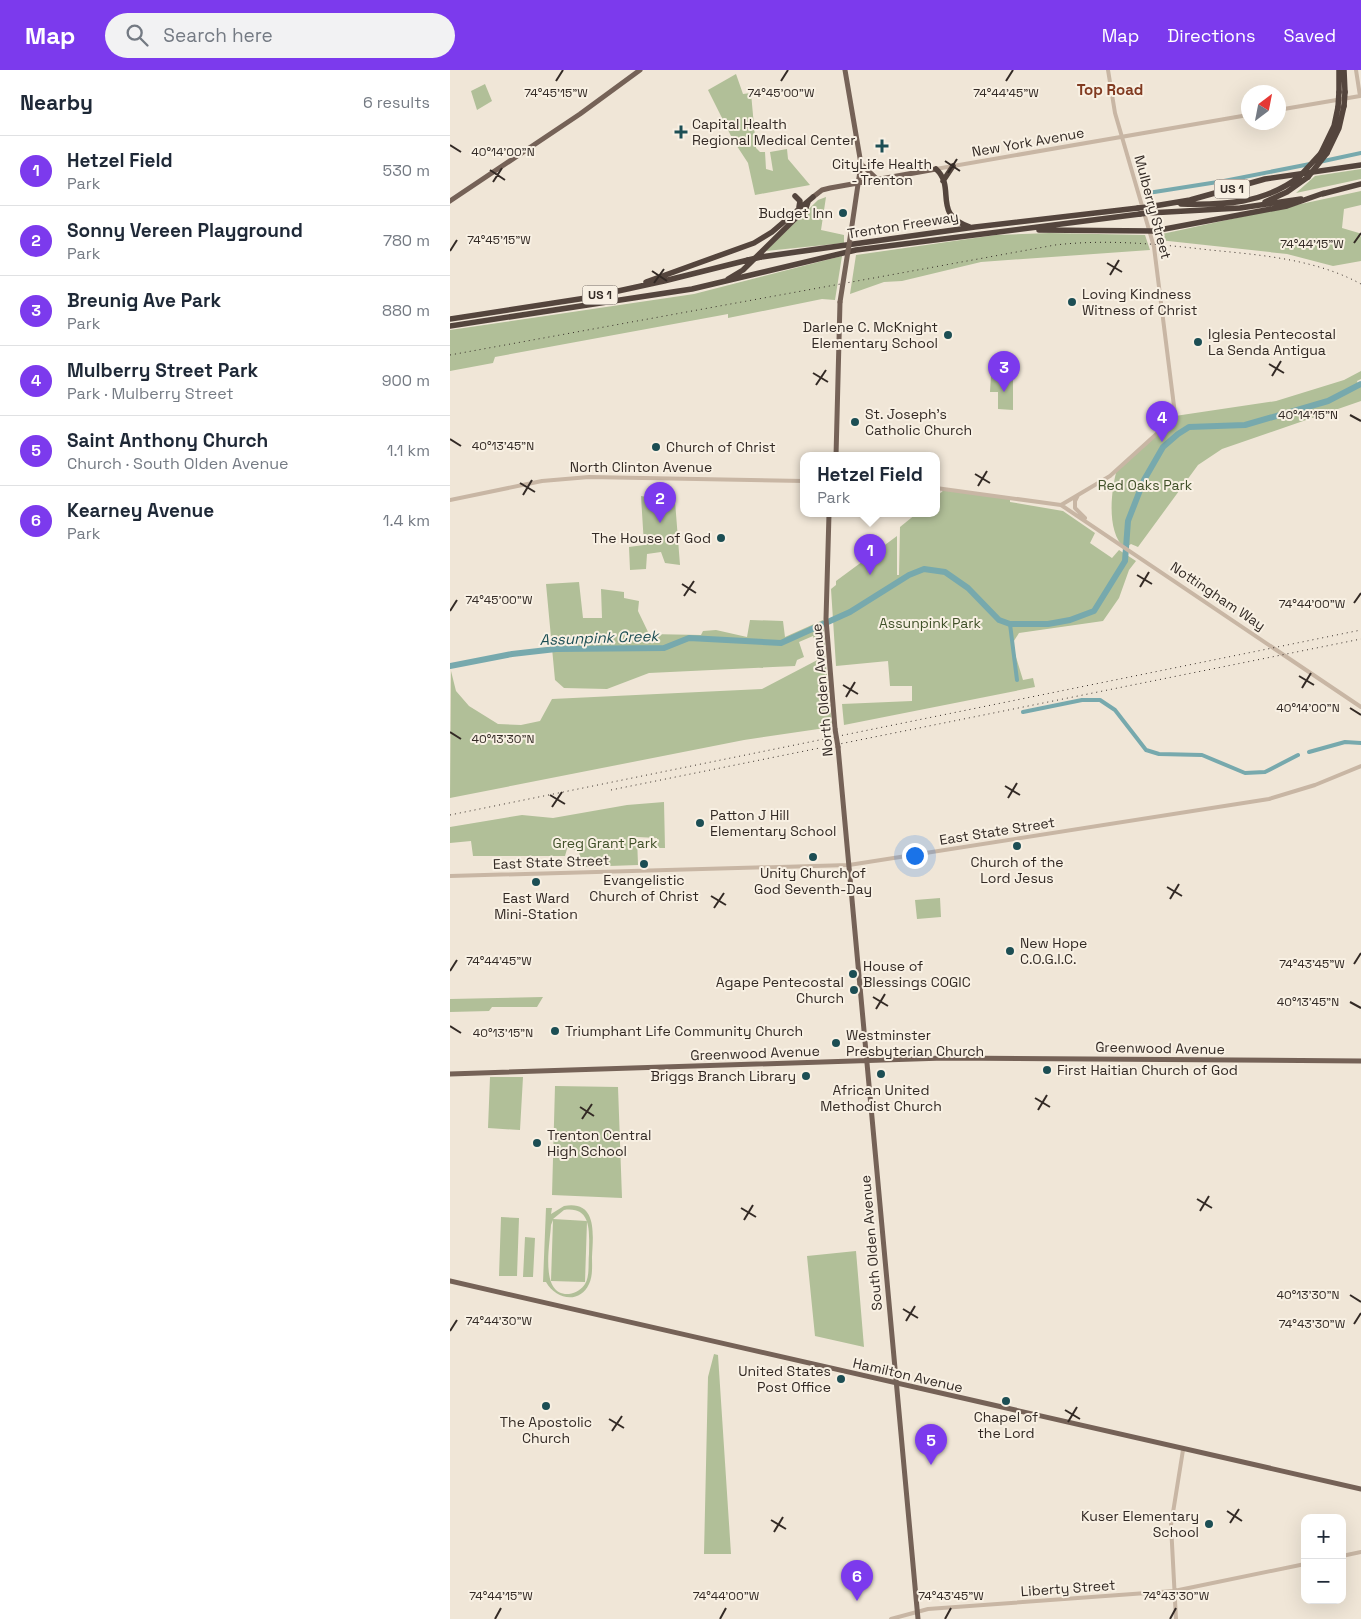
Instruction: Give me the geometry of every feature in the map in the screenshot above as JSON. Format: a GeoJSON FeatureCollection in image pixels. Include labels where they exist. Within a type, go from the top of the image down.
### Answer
{"type":"FeatureCollection","features":[{"type":"Feature","properties":{"kind":"highway"},"geometry":{"type":"LineString","coordinates":[[1339,70],[1342,92]]}},
{"type":"Feature","properties":{"kind":"highway"},"geometry":{"type":"LineString","coordinates":[[1256,205],[1287,192],[1308,176],[1324,153],[1339,128],[1344,70]]}},
{"type":"Feature","properties":{"kind":"highway"},"geometry":{"type":"LineString","coordinates":[[1166,204],[1217,204],[1249,201],[1273,193],[1299,177],[1324,153]]}},
{"type":"Feature","properties":{"kind":"highway","name":"Trenton Freeway"},"geometry":{"type":"LineString","coordinates":[[1148,210],[1265,179],[1361,165]]}},
{"type":"Feature","properties":{"kind":"highway"},"geometry":{"type":"LineString","coordinates":[[943,181],[953,166]]}},
{"type":"Feature","properties":{"kind":"highway"},"geometry":{"type":"LineString","coordinates":[[936,169],[943,181],[950,214],[958,222],[974,227]]}},
{"type":"Feature","properties":{"kind":"highway","name":"Trenton Freeway"},"geometry":{"type":"LineString","coordinates":[[450,319],[572,300],[761,257],[830,249],[974,227],[1148,210],[1256,205],[1306,198],[1361,184]]}},
{"type":"Feature","properties":{"kind":"highway"},"geometry":{"type":"LineString","coordinates":[[1002,231],[1150,231],[1287,206],[1324,193]]}},
{"type":"Feature","properties":{"kind":"highway"},"geometry":{"type":"LineString","coordinates":[[795,196],[800,202],[798,209]]}},
{"type":"Feature","properties":{"kind":"highway"},"geometry":{"type":"LineString","coordinates":[[634,287],[754,243],[772,232],[813,197]]}},
{"type":"Feature","properties":{"kind":"highway"},"geometry":{"type":"LineString","coordinates":[[718,284],[743,270],[806,208],[808,202]]}},
{"type":"Feature","properties":{"kind":"highway","name":"Trenton Freeway"},"geometry":{"type":"LineString","coordinates":[[450,326],[718,284],[856,250],[1139,211]]}},
{"type":"Feature","properties":{"kind":"main road"},"geometry":{"type":"LineString","coordinates":[[450,201],[580,114],[640,70]]}},
{"type":"Feature","properties":{"kind":"main road"},"geometry":{"type":"LineString","coordinates":[[836,452],[840,302],[861,164],[845,70]]}},
{"type":"Feature","properties":{"kind":"main road"},"geometry":{"type":"LineString","coordinates":[[861,164],[876,180]]}},
{"type":"Feature","properties":{"kind":"main road","name":"New York Avenue"},"geometry":{"type":"LineString","coordinates":[[813,197],[826,188],[858,184],[936,169]]}},
{"type":"Feature","properties":{"kind":"main road","name":"North Olden Avenue"},"geometry":{"type":"LineString","coordinates":[[829,517],[826,619],[849,865]]}},
{"type":"Feature","properties":{"kind":"main road","name":"South Olden Avenue"},"geometry":{"type":"LineString","coordinates":[[849,865],[918,1619]]}},
{"type":"Feature","properties":{"kind":"main road","name":"Greenwood Avenue"},"geometry":{"type":"LineString","coordinates":[[450,1074],[866,1060],[986,1058],[1361,1061]]}},
{"type":"Feature","properties":{"kind":"main road","name":"Hamilton Avenue"},"geometry":{"type":"LineString","coordinates":[[450,1281],[1361,1489]]}},
{"type":"Feature","properties":{"kind":"street","name":"Mulberry Street"},"geometry":{"type":"LineString","coordinates":[[1061,505],[1110,476],[1175,417],[1157,264],[1150,231],[1122,137],[1108,70]]}},
{"type":"Feature","properties":{"kind":"street"},"geometry":{"type":"LineString","coordinates":[[1286,109],[1360,96],[1356,70]]}},
{"type":"Feature","properties":{"kind":"street","name":"New York Avenue"},"geometry":{"type":"LineString","coordinates":[[936,169],[1241,116]]}},
{"type":"Feature","properties":{"kind":"street","name":"North Clinton Avenue"},"geometry":{"type":"LineString","coordinates":[[450,500],[542,481],[584,477],[646,476],[800,481]]}},
{"type":"Feature","properties":{"kind":"street"},"geometry":{"type":"LineString","coordinates":[[940,489],[1061,505]]}},
{"type":"Feature","properties":{"kind":"street"},"geometry":{"type":"LineString","coordinates":[[1079,494],[1075,500],[1075,508],[1090,523]]}},
{"type":"Feature","properties":{"kind":"street","name":"Nottingham Way"},"geometry":{"type":"LineString","coordinates":[[1061,505],[1361,706]]}},
{"type":"Feature","properties":{"kind":"street","name":"East State Street"},"geometry":{"type":"LineString","coordinates":[[450,876],[849,865],[1269,799],[1315,785],[1361,766]]}},
{"type":"Feature","properties":{"kind":"street"},"geometry":{"type":"LineString","coordinates":[[1176,1619],[1171,1525],[1184,1450]]}},
{"type":"Feature","properties":{"kind":"street"},"geometry":{"type":"LineString","coordinates":[[1346,1555],[1361,1552]]}},
{"type":"Feature","properties":{"kind":"street","name":"Liberty Street"},"geometry":{"type":"LineString","coordinates":[[891,1619],[917,1612],[1174,1591],[1301,1565]]}},
{"type":"Feature","properties":{"kind":"green space"},"geometry":{"type":"Polygon","coordinates":[[[736,74],[743,94],[751,93],[756,148],[760,152],[765,152],[766,169],[773,171],[770,152],[787,149],[788,159],[810,185],[755,195],[748,163],[733,140],[708,90],[736,74]]]}},
{"type":"Feature","properties":{"kind":"green space"},"geometry":{"type":"Polygon","coordinates":[[[485,84],[492,101],[477,110],[471,91],[485,84]]]}},
{"type":"Feature","properties":{"kind":"green space"},"geometry":{"type":"Polygon","coordinates":[[[1361,169],[1361,179],[1296,193],[1315,176],[1361,169]]]}},
{"type":"Feature","properties":{"kind":"green space"},"geometry":{"type":"Polygon","coordinates":[[[1361,191],[1361,205],[1344,209],[1342,228],[1359,233],[1361,237],[1361,261],[1333,266],[1287,254],[1159,240],[1162,234],[1361,191]]]}},
{"type":"Feature","properties":{"kind":"green space"},"geometry":{"type":"Polygon","coordinates":[[[826,197],[821,230],[844,235],[844,243],[766,251],[818,200],[826,197]]]}},
{"type":"Feature","properties":{"kind":"green space"},"geometry":{"type":"Polygon","coordinates":[[[1049,233],[1145,235],[1150,250],[981,262],[902,281],[884,282],[850,294],[856,255],[996,235],[1049,233]]]}},
{"type":"Feature","properties":{"kind":"green space"},"geometry":{"type":"Polygon","coordinates":[[[842,256],[835,300],[822,299],[728,318],[728,314],[495,357],[493,363],[450,371],[450,330],[694,294],[842,256]]]}},
{"type":"Feature","properties":{"kind":"green space","name":"Red Oaks Park"},"geometry":{"type":"Polygon","coordinates":[[[1361,371],[1361,379],[1357,381],[1358,384],[1361,383],[1361,401],[1222,449],[1198,465],[1138,547],[1131,544],[1125,548],[1119,541],[1115,532],[1112,511],[1113,488],[1117,469],[1175,416],[1276,401],[1344,380],[1361,371]]]}},
{"type":"Feature","properties":{"kind":"green space"},"geometry":{"type":"Polygon","coordinates":[[[991,375],[1013,375],[1013,410],[998,409],[998,392],[990,392],[991,375]]]}},
{"type":"Feature","properties":{"kind":"green space","name":"Assunpink Park"},"geometry":{"type":"Polygon","coordinates":[[[945,489],[1010,499],[1010,502],[1063,511],[1095,533],[1090,543],[1112,558],[1119,550],[1136,561],[1129,570],[1119,598],[1103,621],[1019,633],[1012,644],[1023,680],[1033,678],[1035,687],[844,725],[842,704],[912,701],[912,686],[890,686],[888,661],[836,666],[831,589],[836,585],[836,581],[897,536],[897,575],[899,575],[900,527],[912,517],[940,517],[940,493],[945,489]]]}},
{"type":"Feature","properties":{"kind":"green space"},"geometry":{"type":"Polygon","coordinates":[[[641,496],[675,501],[680,565],[665,563],[661,552],[647,554],[646,569],[630,570],[629,547],[644,545],[641,496]]]}},
{"type":"Feature","properties":{"kind":"green space"},"geometry":{"type":"Polygon","coordinates":[[[579,582],[583,618],[602,618],[601,589],[624,592],[624,598],[639,601],[638,611],[649,634],[701,635],[703,631],[716,630],[747,637],[750,620],[783,621],[785,637],[823,620],[825,646],[818,649],[813,636],[799,642],[804,657],[797,660],[795,666],[649,673],[607,689],[564,688],[555,680],[546,584],[579,582]]]}},
{"type":"Feature","properties":{"kind":"green space"},"geometry":{"type":"Polygon","coordinates":[[[825,656],[832,727],[744,740],[450,798],[451,671],[456,691],[469,706],[498,724],[521,725],[540,721],[552,699],[762,689],[825,656]]]}},
{"type":"Feature","properties":{"kind":"green space","name":"Greg Grant Park"},"geometry":{"type":"Polygon","coordinates":[[[664,802],[665,848],[658,848],[657,838],[637,837],[638,865],[581,867],[579,850],[567,849],[565,856],[473,856],[471,841],[450,843],[450,827],[522,815],[553,818],[627,805],[664,802]]]}},
{"type":"Feature","properties":{"kind":"green space"},"geometry":{"type":"Polygon","coordinates":[[[940,898],[941,917],[917,919],[915,900],[940,898]]]}},
{"type":"Feature","properties":{"kind":"green space"},"geometry":{"type":"Polygon","coordinates":[[[543,997],[537,1007],[492,1007],[489,1011],[450,1012],[450,999],[543,997]]]}},
{"type":"Feature","properties":{"kind":"green space"},"geometry":{"type":"Polygon","coordinates":[[[490,1077],[523,1077],[520,1130],[488,1128],[490,1077]]]}},
{"type":"Feature","properties":{"kind":"green space"},"geometry":{"type":"Polygon","coordinates":[[[555,1086],[618,1087],[622,1198],[552,1195],[555,1086]]]}},
{"type":"Feature","properties":{"kind":"green space"},"geometry":{"type":"Polygon","coordinates":[[[564,1206],[575,1206],[583,1208],[591,1221],[593,1239],[591,1278],[585,1290],[580,1295],[574,1297],[562,1296],[550,1288],[546,1282],[543,1282],[546,1208],[552,1208],[551,1214],[564,1206]],[[564,1210],[553,1219],[586,1221],[580,1212],[573,1210],[564,1210]],[[553,1220],[548,1256],[551,1281],[553,1220]],[[587,1222],[585,1282],[551,1281],[553,1287],[560,1292],[569,1294],[582,1288],[587,1281],[589,1230],[587,1222]]]}},
{"type":"Feature","properties":{"kind":"green space"},"geometry":{"type":"Polygon","coordinates":[[[501,1217],[519,1218],[517,1276],[499,1276],[501,1217]]]}},
{"type":"Feature","properties":{"kind":"green space"},"geometry":{"type":"Polygon","coordinates":[[[525,1237],[535,1238],[533,1277],[523,1277],[525,1237]]]}},
{"type":"Feature","properties":{"kind":"green space"},"geometry":{"type":"Polygon","coordinates":[[[856,1251],[864,1347],[815,1336],[807,1256],[856,1251]]]}},
{"type":"Feature","properties":{"kind":"green space"},"geometry":{"type":"Polygon","coordinates":[[[714,1354],[718,1355],[731,1554],[704,1554],[708,1377],[714,1354]]]}},
{"type":"Feature","properties":{"kind":"waterway"},"geometry":{"type":"LineString","coordinates":[[1319,162],[1361,153]]}},
{"type":"Feature","properties":{"kind":"waterway"},"geometry":{"type":"LineString","coordinates":[[1148,193],[1224,181],[1310,164]]}},
{"type":"Feature","properties":{"kind":"waterway","name":"Assunpink Creek"},"geometry":{"type":"LineString","coordinates":[[450,666],[512,654],[556,649],[664,648],[689,638],[781,643],[850,612],[909,575],[924,569],[945,572],[968,588],[999,620],[1010,624],[1048,624],[1070,620],[1094,611],[1125,561],[1128,521],[1144,480],[1163,447],[1178,434],[1189,427],[1245,425],[1328,401],[1361,384]]}},
{"type":"Feature","properties":{"kind":"waterway"},"geometry":{"type":"LineString","coordinates":[[1010,624],[1017,680]]}},
{"type":"Feature","properties":{"kind":"waterway"},"geometry":{"type":"LineString","coordinates":[[1023,712],[1082,700],[1100,700],[1115,710],[1146,750],[1159,754],[1202,755],[1245,773],[1265,772],[1298,755]]}},
{"type":"Feature","properties":{"kind":"waterway"},"geometry":{"type":"LineString","coordinates":[[1309,752],[1345,742],[1361,743]]}},
{"type":"Feature","properties":{"kind":"railway"},"geometry":{"type":"LineString","coordinates":[[450,355],[1074,243],[1152,244],[1268,256],[1325,269],[1361,284]]}},
{"type":"Feature","properties":{"kind":"railway"},"geometry":{"type":"LineString","coordinates":[[450,815],[1361,630]]}},
{"type":"Feature","properties":{"kind":"railway"},"geometry":{"type":"LineString","coordinates":[[611,790],[1361,639]]}},
{"type":"Feature","properties":{"kind":"place","name":"Capital Health Regional Medical Center"},"geometry":{"type":"Point","coordinates":[681,132]}},
{"type":"Feature","properties":{"kind":"place","name":"CityLife Health - Trenton"},"geometry":{"type":"Point","coordinates":[882,146]}},
{"type":"Feature","properties":{"kind":"place","name":"Budget Inn"},"geometry":{"type":"Point","coordinates":[843,213]}},
{"type":"Feature","properties":{"kind":"place","name":"Loving Kindness Witness of Christ"},"geometry":{"type":"Point","coordinates":[1072,302]}},
{"type":"Feature","properties":{"kind":"place","name":"Darlene C. McKnight Elementary School"},"geometry":{"type":"Point","coordinates":[948,335]}},
{"type":"Feature","properties":{"kind":"place","name":"Iglesia Pentecostal La Senda Antigua"},"geometry":{"type":"Point","coordinates":[1198,342]}},
{"type":"Feature","properties":{"kind":"place","name":"Breunig Ave Park"},"geometry":{"type":"Point","coordinates":[1004,392]}},
{"type":"Feature","properties":{"kind":"place","name":"St. Joseph's Catholic Church"},"geometry":{"type":"Point","coordinates":[855,422]}},
{"type":"Feature","properties":{"kind":"place","name":"Mulberry Street Park"},"geometry":{"type":"Point","coordinates":[1162,442]}},
{"type":"Feature","properties":{"kind":"place","name":"Church of Christ"},"geometry":{"type":"Point","coordinates":[656,447]}},
{"type":"Feature","properties":{"kind":"place","name":"Sonny Vereen Playground"},"geometry":{"type":"Point","coordinates":[660,523]}},
{"type":"Feature","properties":{"kind":"place","name":"The House of God"},"geometry":{"type":"Point","coordinates":[721,538]}},
{"type":"Feature","properties":{"kind":"place","name":"Hetzel Field"},"geometry":{"type":"Point","coordinates":[870,575]}},
{"type":"Feature","properties":{"kind":"place","name":"Patton J Hill Elementary School"},"geometry":{"type":"Point","coordinates":[700,823]}},
{"type":"Feature","properties":{"kind":"place","name":"Church of the Lord Jesus"},"geometry":{"type":"Point","coordinates":[1017,846]}},
{"type":"Feature","properties":{"kind":"place","name":"Unity Church of God Seventh-Day"},"geometry":{"type":"Point","coordinates":[813,857]}},
{"type":"Feature","properties":{"kind":"place","name":"Evangelistic Church of Christ"},"geometry":{"type":"Point","coordinates":[644,864]}},
{"type":"Feature","properties":{"kind":"place","name":"East Ward Mini-Station"},"geometry":{"type":"Point","coordinates":[536,882]}},
{"type":"Feature","properties":{"kind":"place","name":"New Hope C.O.G.I.C."},"geometry":{"type":"Point","coordinates":[1010,951]}},
{"type":"Feature","properties":{"kind":"place","name":"House of Blessings COGIC"},"geometry":{"type":"Point","coordinates":[853,974]}},
{"type":"Feature","properties":{"kind":"place","name":"Agape Pentecostal Church"},"geometry":{"type":"Point","coordinates":[854,990]}},
{"type":"Feature","properties":{"kind":"place","name":"Triumphant Life Community Church"},"geometry":{"type":"Point","coordinates":[555,1031]}},
{"type":"Feature","properties":{"kind":"place","name":"Westminster Presbyterian Church"},"geometry":{"type":"Point","coordinates":[836,1043]}},
{"type":"Feature","properties":{"kind":"place","name":"First Haitian Church of God"},"geometry":{"type":"Point","coordinates":[1047,1070]}},
{"type":"Feature","properties":{"kind":"place","name":"African United Methodist Church"},"geometry":{"type":"Point","coordinates":[881,1074]}},
{"type":"Feature","properties":{"kind":"place","name":"Briggs Branch Library"},"geometry":{"type":"Point","coordinates":[806,1076]}},
{"type":"Feature","properties":{"kind":"place","name":"Trenton Central High School"},"geometry":{"type":"Point","coordinates":[537,1143]}},
{"type":"Feature","properties":{"kind":"place","name":"United States Post Office"},"geometry":{"type":"Point","coordinates":[841,1379]}},
{"type":"Feature","properties":{"kind":"place","name":"Chapel of the Lord"},"geometry":{"type":"Point","coordinates":[1006,1401]}},
{"type":"Feature","properties":{"kind":"place","name":"The Apostolic Church"},"geometry":{"type":"Point","coordinates":[546,1406]}},
{"type":"Feature","properties":{"kind":"place","name":"Saint Anthony Church"},"geometry":{"type":"Point","coordinates":[931,1465]}},
{"type":"Feature","properties":{"kind":"place","name":"Kuser Elementary School"},"geometry":{"type":"Point","coordinates":[1209,1524]}},
{"type":"Feature","properties":{"kind":"place","name":"Kearney Avenue"},"geometry":{"type":"Point","coordinates":[857,1601]}},
{"type":"Feature","properties":{"kind":"district","name":"Top Road"},"geometry":{"type":"Point","coordinates":[1110,90]}}]}
